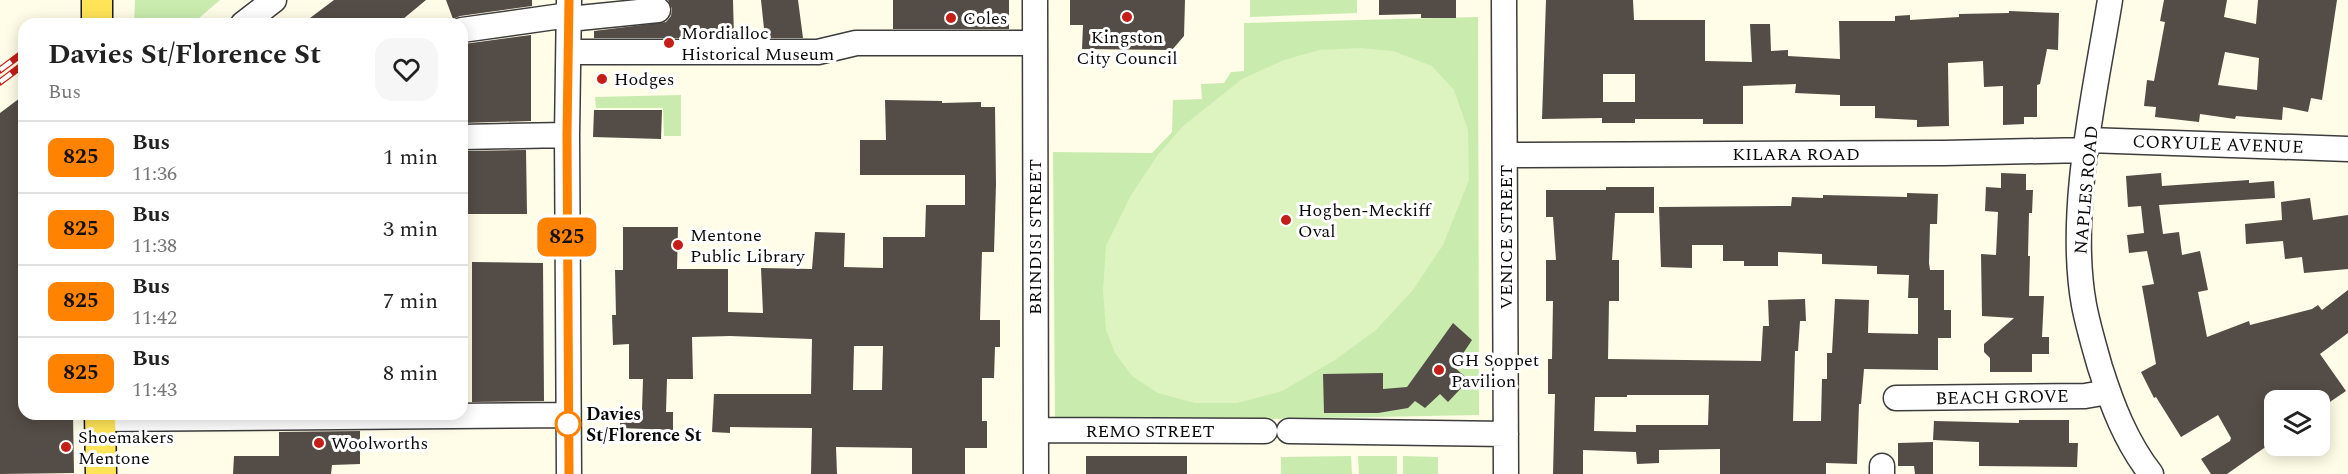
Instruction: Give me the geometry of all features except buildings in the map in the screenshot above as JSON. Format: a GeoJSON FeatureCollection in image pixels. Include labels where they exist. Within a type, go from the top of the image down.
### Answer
{"type":"FeatureCollection","features":[{"type":"Feature","properties":{"kind":"main road"},"geometry":{"type":"LineString","coordinates":[[97,0],[97,18]]}},
{"type":"Feature","properties":{"kind":"main road"},"geometry":{"type":"LineString","coordinates":[[100,420],[101,474]]}},
{"type":"Feature","properties":{"kind":"street"},"geometry":{"type":"LineString","coordinates":[[251,18],[274,0]]}},
{"type":"Feature","properties":{"kind":"street","name":"BRINDISI STREET"},"geometry":{"type":"LineString","coordinates":[[1035,0],[1036,474]]}},
{"type":"Feature","properties":{"kind":"street","name":"VENICE STREET"},"geometry":{"type":"LineString","coordinates":[[1504,0],[1506,474]]}},
{"type":"Feature","properties":{"kind":"street","name":"NAPLES ROAD"},"geometry":{"type":"LineString","coordinates":[[2110,0],[2087,145],[2080,207],[2079,262],[2084,304],[2108,392],[2124,431],[2151,474]]}},
{"type":"Feature","properties":{"kind":"street"},"geometry":{"type":"LineString","coordinates":[[468,29],[569,11],[658,10]]}},
{"type":"Feature","properties":{"kind":"street"},"geometry":{"type":"LineString","coordinates":[[569,11],[567,135],[569,474]]}},
{"type":"Feature","properties":{"kind":"street"},"geometry":{"type":"LineString","coordinates":[[569,52],[818,52],[856,43],[1035,43]]}},
{"type":"Feature","properties":{"kind":"street"},"geometry":{"type":"LineString","coordinates":[[468,137],[567,135]]}},
{"type":"Feature","properties":{"kind":"street","name":"KILARA ROAD"},"geometry":{"type":"LineString","coordinates":[[1506,156],[1932,153],[2087,145]]}},
{"type":"Feature","properties":{"kind":"street","name":"CORYULE AVENUE"},"geometry":{"type":"LineString","coordinates":[[2087,145],[2348,149]]}},
{"type":"Feature","properties":{"kind":"street","name":"BEACH GROVE"},"geometry":{"type":"LineString","coordinates":[[1896,398],[2085,396],[2108,392]]}},
{"type":"Feature","properties":{"kind":"street"},"geometry":{"type":"LineString","coordinates":[[468,415],[568,415]]}},
{"type":"Feature","properties":{"kind":"street","name":"REMO STREET"},"geometry":{"type":"LineString","coordinates":[[1036,430],[1265,431]]}},
{"type":"Feature","properties":{"kind":"street"},"geometry":{"type":"LineString","coordinates":[[1289,431],[1506,434]]}},
{"type":"Feature","properties":{"kind":"street"},"geometry":{"type":"LineString","coordinates":[[2124,431],[2128,474]]}},
{"type":"Feature","properties":{"kind":"green space"},"geometry":{"type":"Polygon","coordinates":[[[135,0],[220,0],[199,18],[134,18],[135,0]]]}},
{"type":"Feature","properties":{"kind":"green space"},"geometry":{"type":"Polygon","coordinates":[[[1250,0],[1357,0],[1357,13],[1250,17],[1250,0]]]}},
{"type":"Feature","properties":{"kind":"green space","name":"Hogben-Meckiff Oval"},"geometry":{"type":"Polygon","coordinates":[[[1478,17],[1479,415],[1055,423],[1053,152],[1152,153],[1172,132],[1173,100],[1202,99],[1201,84],[1224,83],[1231,72],[1244,71],[1244,23],[1478,17]]]}},
{"type":"Feature","properties":{"kind":"green space","name":"Hogben-Meckiff Oval"},"geometry":{"type":"Polygon","coordinates":[[[1360,48],[1393,51],[1432,66],[1454,90],[1468,130],[1469,180],[1443,245],[1413,290],[1376,330],[1335,360],[1282,391],[1237,403],[1195,403],[1158,393],[1132,376],[1115,353],[1106,330],[1103,290],[1106,246],[1131,195],[1157,156],[1183,126],[1242,79],[1284,60],[1319,50],[1360,48]]]}},
{"type":"Feature","properties":{"kind":"green space"},"geometry":{"type":"Polygon","coordinates":[[[681,95],[681,136],[664,136],[663,108],[596,108],[595,97],[681,95]]]}},
{"type":"Feature","properties":{"kind":"green space"},"geometry":{"type":"Polygon","coordinates":[[[1351,456],[1352,474],[1281,474],[1281,457],[1351,456]]]}},
{"type":"Feature","properties":{"kind":"green space"},"geometry":{"type":"Polygon","coordinates":[[[1358,456],[1397,456],[1397,474],[1359,474],[1358,456]]]}},
{"type":"Feature","properties":{"kind":"green space"},"geometry":{"type":"Polygon","coordinates":[[[1403,456],[1438,457],[1438,474],[1403,474],[1403,456]]]}},
{"type":"Feature","properties":{"kind":"railway"},"geometry":{"type":"LineString","coordinates":[[0,70],[18,56]]}},
{"type":"Feature","properties":{"kind":"railway"},"geometry":{"type":"LineString","coordinates":[[0,82],[18,68]]}},
{"type":"Feature","properties":{"kind":"bus line","name":"825"},"geometry":{"type":"LineString","coordinates":[[569,0],[567,135],[569,474]]}},
{"type":"Feature","properties":{"kind":"place","name":"Kingston City Council"},"geometry":{"type":"Point","coordinates":[1127,17]}},
{"type":"Feature","properties":{"kind":"place","name":"Coles"},"geometry":{"type":"Point","coordinates":[951,18]}},
{"type":"Feature","properties":{"kind":"place","name":"Mordialloc Historical Museum"},"geometry":{"type":"Point","coordinates":[669,43]}},
{"type":"Feature","properties":{"kind":"place","name":"Hodges"},"geometry":{"type":"Point","coordinates":[602,79]}},
{"type":"Feature","properties":{"kind":"place","name":"Hogben-Meckiff Oval"},"geometry":{"type":"Point","coordinates":[1286,220]}},
{"type":"Feature","properties":{"kind":"place","name":"Mentone Public Library"},"geometry":{"type":"Point","coordinates":[678,245]}},
{"type":"Feature","properties":{"kind":"place","name":"GH Soppet Pavilion"},"geometry":{"type":"Point","coordinates":[1439,370]}},
{"type":"Feature","properties":{"kind":"place","name":"Davies St/Florence St"},"geometry":{"type":"Point","coordinates":[568,424]}},
{"type":"Feature","properties":{"kind":"place","name":"Woolworths"},"geometry":{"type":"Point","coordinates":[319,443]}},
{"type":"Feature","properties":{"kind":"place","name":"Shoemakers Mentone"},"geometry":{"type":"Point","coordinates":[66,447]}}]}
